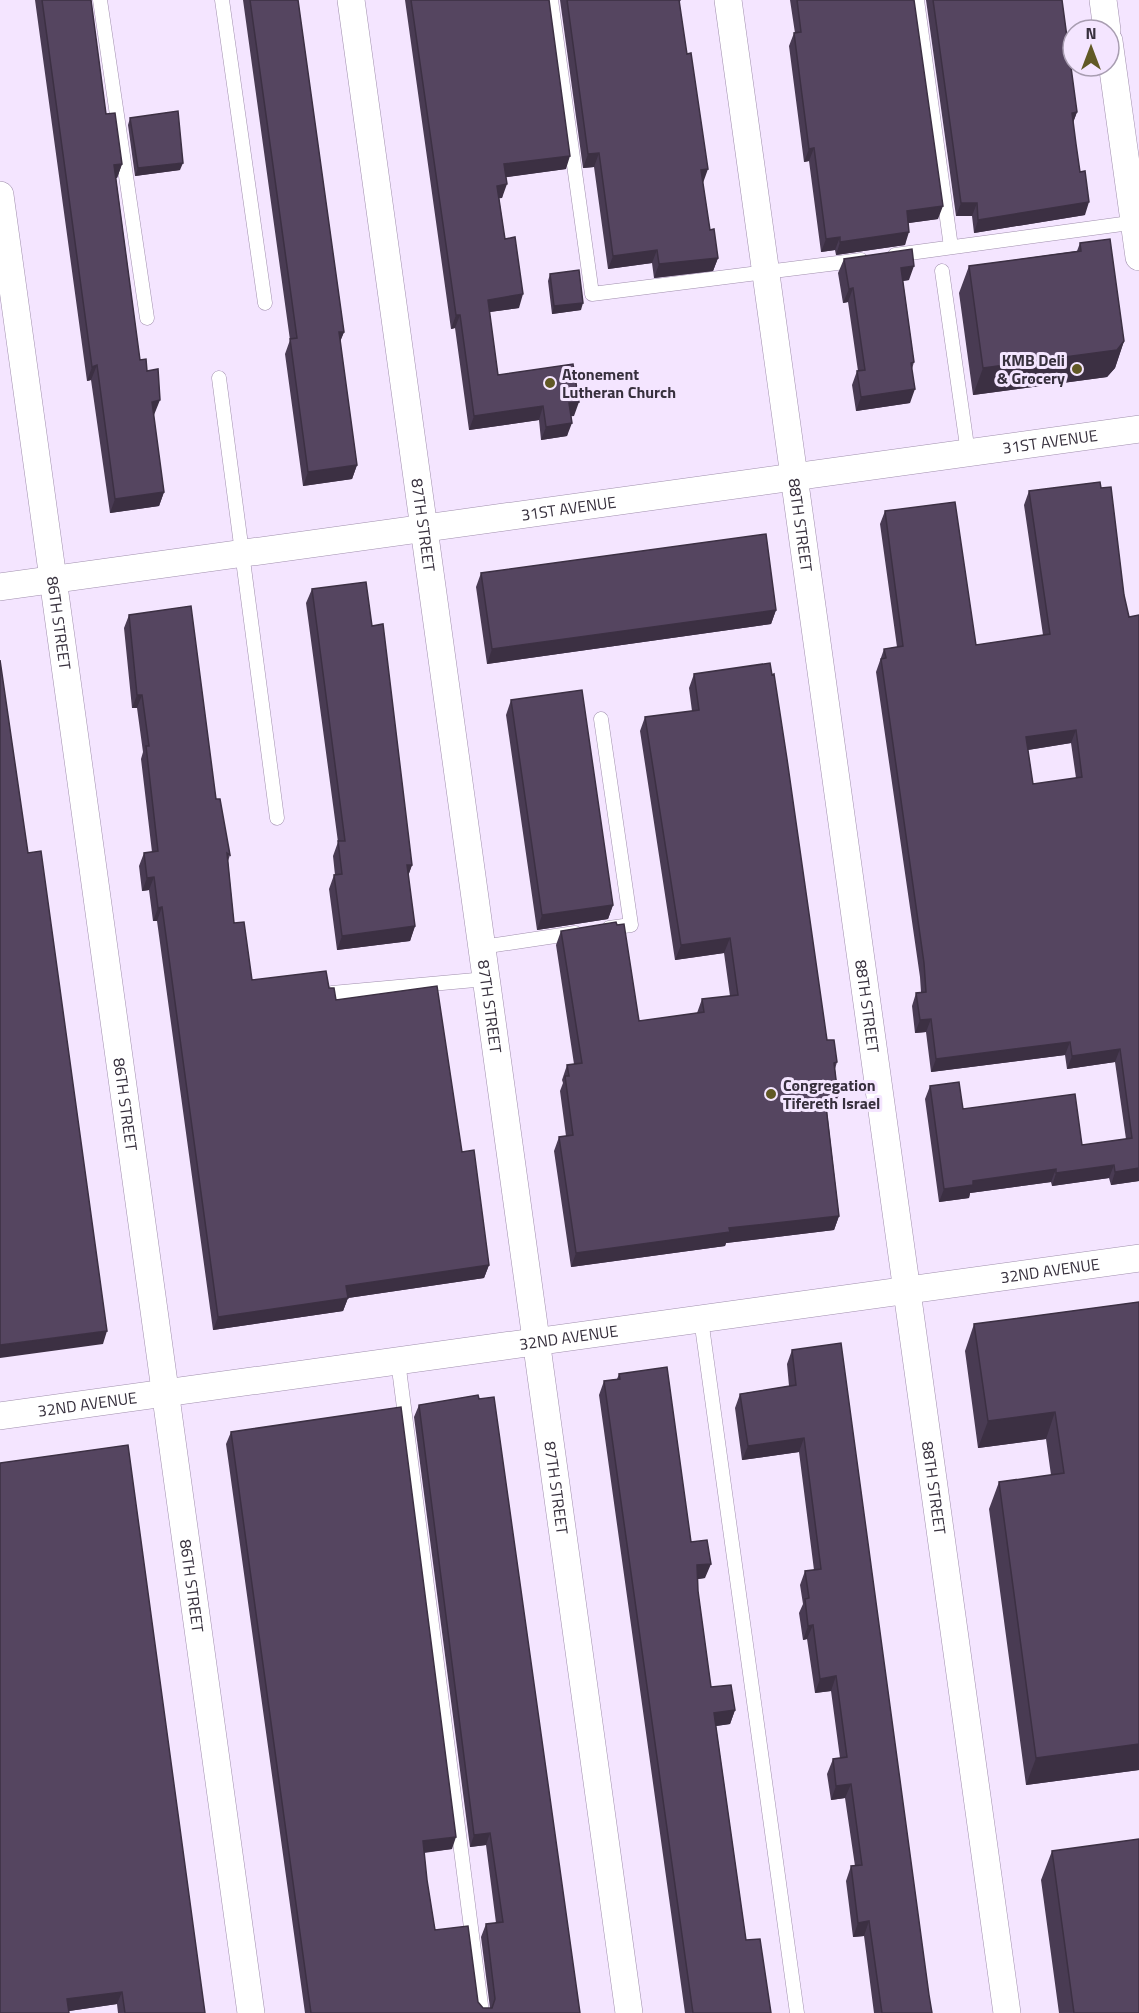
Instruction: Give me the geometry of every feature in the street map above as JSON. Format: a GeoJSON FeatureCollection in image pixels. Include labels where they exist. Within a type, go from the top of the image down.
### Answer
{"type":"FeatureCollection","features":[{"type":"Feature","properties":{"kind":"street","name":"87TH STREET"},"geometry":{"type":"LineString","coordinates":[[351,0],[629,2013]]}},
{"type":"Feature","properties":{"kind":"street","name":"88TH STREET"},"geometry":{"type":"LineString","coordinates":[[728,0],[1007,2013]]}},
{"type":"Feature","properties":{"kind":"street"},"geometry":{"type":"LineString","coordinates":[[1103,0],[1105,18]]}},
{"type":"Feature","properties":{"kind":"street"},"geometry":{"type":"LineString","coordinates":[[1115,78],[1137,222],[1139,257]]}},
{"type":"Feature","properties":{"kind":"street","name":"86TH STREET"},"geometry":{"type":"LineString","coordinates":[[0,195],[251,2013]]}},
{"type":"Feature","properties":{"kind":"street","name":"31ST AVENUE"},"geometry":{"type":"LineString","coordinates":[[0,587],[1139,429]]}},
{"type":"Feature","properties":{"kind":"street","name":"32ND AVENUE"},"geometry":{"type":"LineString","coordinates":[[0,1416],[1139,1258]]}},
{"type":"Feature","properties":{"kind":"lane"},"geometry":{"type":"LineString","coordinates":[[100,0],[147,318]]}},
{"type":"Feature","properties":{"kind":"lane"},"geometry":{"type":"LineString","coordinates":[[222,0],[264,303]]}},
{"type":"Feature","properties":{"kind":"lane"},"geometry":{"type":"LineString","coordinates":[[551,0],[592,294],[765,274],[1137,222]]}},
{"type":"Feature","properties":{"kind":"lane"},"geometry":{"type":"LineString","coordinates":[[917,0],[951,247]]}},
{"type":"Feature","properties":{"kind":"lane"},"geometry":{"type":"LineString","coordinates":[[942,271],[968,453]]}},
{"type":"Feature","properties":{"kind":"lane"},"geometry":{"type":"LineString","coordinates":[[219,378],[277,818]]}},
{"type":"Feature","properties":{"kind":"lane"},"geometry":{"type":"LineString","coordinates":[[482,947],[631,925],[601,719]]}},
{"type":"Feature","properties":{"kind":"lane"},"geometry":{"type":"LineString","coordinates":[[332,993],[486,979]]}},
{"type":"Feature","properties":{"kind":"lane"},"geometry":{"type":"LineString","coordinates":[[701,1319],[797,2013]]}},
{"type":"Feature","properties":{"kind":"lane"},"geometry":{"type":"LineString","coordinates":[[398,1361],[482,2013]]}},
{"type":"Feature","properties":{"kind":"building"},"geometry":{"type":"Polygon","coordinates":[[[42,0],[91,0],[106,114],[115,113],[122,164],[114,165],[140,360],[146,359],[147,371],[158,369],[160,400],[152,402],[164,492],[115,499],[97,365],[92,367],[42,0]]]}},
{"type":"Feature","properties":{"kind":"building"},"geometry":{"type":"Polygon","coordinates":[[[250,0],[298,0],[344,332],[339,332],[357,465],[308,472],[290,339],[297,338],[250,0]]]}},
{"type":"Feature","properties":{"kind":"building"},"geometry":{"type":"Polygon","coordinates":[[[411,0],[549,0],[570,156],[504,164],[507,184],[497,186],[505,239],[515,237],[523,294],[488,300],[498,375],[573,364],[579,402],[569,403],[572,423],[546,427],[543,406],[474,416],[460,315],[456,315],[411,0]]]}},
{"type":"Feature","properties":{"kind":"building"},"geometry":{"type":"Polygon","coordinates":[[[567,0],[679,0],[687,54],[691,53],[708,169],[701,170],[710,230],[714,229],[718,258],[659,264],[657,250],[613,256],[599,153],[588,154],[567,0]]]}},
{"type":"Feature","properties":{"kind":"building"},"geometry":{"type":"Polygon","coordinates":[[[797,0],[914,0],[943,206],[907,211],[909,232],[840,242],[840,237],[826,239],[814,148],[809,149],[794,33],[801,32],[797,0]]]}},
{"type":"Feature","properties":{"kind":"building"},"geometry":{"type":"Polygon","coordinates":[[[933,0],[1062,0],[1064,18],[1061,18],[1061,78],[1072,78],[1077,112],[1072,113],[1076,144],[1080,172],[1085,171],[1089,202],[978,220],[977,203],[961,203],[933,0]]]}},
{"type":"Feature","properties":{"kind":"building"},"geometry":{"type":"Polygon","coordinates":[[[178,111],[183,163],[138,168],[130,118],[178,111]]]}},
{"type":"Feature","properties":{"kind":"building"},"geometry":{"type":"Polygon","coordinates":[[[1110,239],[1124,341],[1117,350],[983,368],[969,266],[1081,251],[1080,243],[1110,239]]]}},
{"type":"Feature","properties":{"kind":"building"},"geometry":{"type":"Polygon","coordinates":[[[912,249],[914,266],[901,268],[914,362],[911,363],[915,389],[861,397],[857,371],[865,370],[853,288],[849,289],[844,259],[912,249]]]}},
{"type":"Feature","properties":{"kind":"building"},"geometry":{"type":"Polygon","coordinates":[[[579,270],[583,303],[554,306],[550,274],[579,270]]]}},
{"type":"Feature","properties":{"kind":"building"},"geometry":{"type":"Polygon","coordinates":[[[1100,482],[1101,488],[1111,487],[1124,595],[1129,617],[1139,615],[1139,1168],[1115,1172],[1114,1165],[1056,1173],[1056,1169],[973,1181],[973,1185],[944,1189],[930,1086],[959,1082],[963,1109],[1075,1094],[1082,1145],[1132,1138],[1120,1049],[1072,1056],[1070,1042],[936,1059],[931,1019],[920,1020],[916,993],[926,992],[924,963],[881,659],[886,658],[884,649],[903,646],[885,511],[955,502],[976,645],[1050,634],[1029,491],[1100,482]],[[1076,730],[1026,737],[1033,784],[1082,777],[1076,730]]]}},
{"type":"Feature","properties":{"kind":"building"},"geometry":{"type":"Polygon","coordinates":[[[766,534],[776,610],[492,649],[481,573],[766,534]]]}},
{"type":"Feature","properties":{"kind":"building"},"geometry":{"type":"Polygon","coordinates":[[[366,582],[372,626],[383,624],[412,865],[407,865],[415,926],[342,936],[334,875],[342,874],[338,841],[345,841],[312,589],[366,582]]]}},
{"type":"Feature","properties":{"kind":"building"},"geometry":{"type":"Polygon","coordinates":[[[191,606],[216,799],[220,799],[230,855],[227,853],[234,923],[244,922],[252,980],[326,971],[329,988],[334,988],[336,1000],[437,986],[462,1152],[474,1150],[489,1265],[346,1286],[348,1298],[218,1317],[162,907],[158,908],[154,877],[147,878],[144,853],[158,851],[146,746],[149,746],[142,695],[137,695],[129,615],[191,606]]]}},
{"type":"Feature","properties":{"kind":"building"},"geometry":{"type":"Polygon","coordinates":[[[0,660],[28,853],[41,851],[107,1331],[0,1345],[0,660]]]}},
{"type":"Feature","properties":{"kind":"building"},"geometry":{"type":"Polygon","coordinates":[[[770,663],[772,675],[774,674],[787,759],[827,1040],[834,1040],[837,1062],[834,1063],[838,1096],[825,1098],[839,1216],[729,1228],[730,1232],[576,1253],[559,1137],[573,1135],[565,1076],[569,1076],[567,1065],[582,1063],[561,931],[616,922],[617,925],[624,924],[639,1021],[704,1012],[702,999],[738,995],[730,938],[681,945],[645,717],[699,710],[694,674],[770,663]]]}},
{"type":"Feature","properties":{"kind":"building"},"geometry":{"type":"Polygon","coordinates":[[[582,690],[613,905],[542,915],[511,700],[582,690]]]}},
{"type":"Feature","properties":{"kind":"building"},"geometry":{"type":"Polygon","coordinates":[[[1139,1302],[1139,1744],[1036,1758],[999,1482],[1064,1473],[1055,1412],[988,1421],[974,1324],[1139,1302]]]}},
{"type":"Feature","properties":{"kind":"building"},"geometry":{"type":"Polygon","coordinates":[[[841,1343],[932,2013],[882,2013],[869,1921],[858,1923],[851,1866],[862,1865],[851,1784],[836,1786],[833,1759],[847,1757],[836,1676],[820,1679],[813,1625],[808,1626],[805,1599],[809,1598],[805,1571],[821,1569],[804,1438],[748,1446],[740,1394],[796,1385],[792,1350],[841,1343]]]}},
{"type":"Feature","properties":{"kind":"building"},"geometry":{"type":"Polygon","coordinates":[[[667,1367],[691,1542],[707,1540],[711,1564],[697,1565],[698,1591],[711,1687],[731,1685],[735,1710],[714,1713],[746,1940],[760,1939],[771,2013],[693,2013],[604,1381],[620,1379],[619,1374],[667,1367]]]}},
{"type":"Feature","properties":{"kind":"building"},"geometry":{"type":"Polygon","coordinates":[[[478,1395],[479,1399],[494,1397],[580,2013],[311,2013],[231,1432],[401,1407],[456,1837],[423,1841],[427,1880],[435,1930],[468,1926],[478,2002],[483,2008],[492,2008],[495,1999],[486,1924],[503,1922],[490,1833],[474,1835],[419,1405],[478,1395]]]}},
{"type":"Feature","properties":{"kind":"building"},"geometry":{"type":"Polygon","coordinates":[[[128,1445],[205,2013],[125,2013],[122,1992],[67,1999],[69,2013],[0,2013],[0,1463],[128,1445]]]}},
{"type":"Feature","properties":{"kind":"building"},"geometry":{"type":"Polygon","coordinates":[[[1139,1839],[1139,2013],[1074,2013],[1052,1851],[1139,1839]]]}},
{"type":"Feature","properties":{"kind":"place","name":"KMB Deli & Grocery"},"geometry":{"type":"Point","coordinates":[1077,369]}},
{"type":"Feature","properties":{"kind":"place","name":"Atonement Lutheran Church"},"geometry":{"type":"Point","coordinates":[550,383]}},
{"type":"Feature","properties":{"kind":"place","name":"Congregation Tifereth Israel"},"geometry":{"type":"Point","coordinates":[771,1094]}}]}
